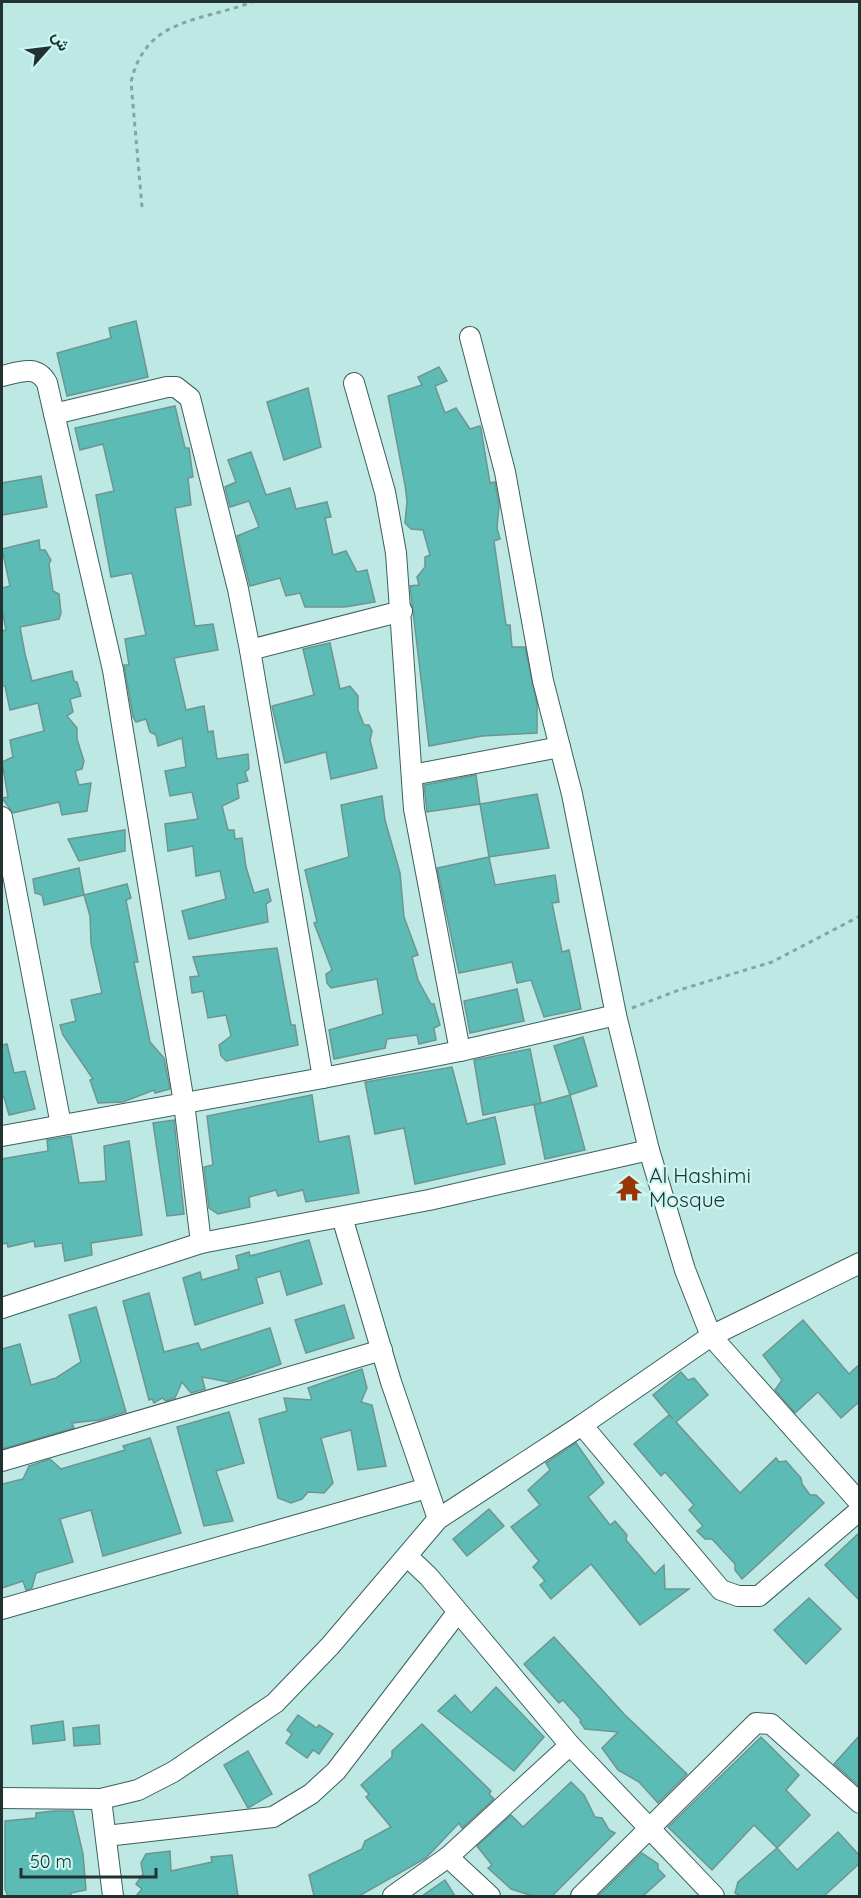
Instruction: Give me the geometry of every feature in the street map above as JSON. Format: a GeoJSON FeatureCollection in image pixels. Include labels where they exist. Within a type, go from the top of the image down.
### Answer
{"type":"FeatureCollection","features":[{"type":"Feature","properties":{"kind":"street"},"geometry":{"type":"LineString","coordinates":[[471,337],[505,472],[543,681],[572,794],[616,1015],[649,1150],[684,1270],[711,1336],[860,1503]]}},
{"type":"Feature","properties":{"kind":"street"},"geometry":{"type":"LineString","coordinates":[[2,376],[26,371],[39,373],[47,383],[113,670],[184,1103],[201,1243]]}},
{"type":"Feature","properties":{"kind":"street"},"geometry":{"type":"LineString","coordinates":[[354,383],[385,492],[396,553],[402,611],[414,809],[459,1051]]}},
{"type":"Feature","properties":{"kind":"street"},"geometry":{"type":"LineString","coordinates":[[54,414],[167,387],[176,387],[190,398],[235,579],[250,650],[323,1078]]}},
{"type":"Feature","properties":{"kind":"street"},"geometry":{"type":"LineString","coordinates":[[250,650],[402,611]]}},
{"type":"Feature","properties":{"kind":"street"},"geometry":{"type":"LineString","coordinates":[[412,775],[560,747]]}},
{"type":"Feature","properties":{"kind":"street"},"geometry":{"type":"LineString","coordinates":[[2,818],[61,1125]]}},
{"type":"Feature","properties":{"kind":"street"},"geometry":{"type":"LineString","coordinates":[[2,1136],[323,1078],[459,1051],[616,1015]]}},
{"type":"Feature","properties":{"kind":"street"},"geometry":{"type":"LineString","coordinates":[[2,1308],[201,1243],[342,1218],[649,1150]]}},
{"type":"Feature","properties":{"kind":"street"},"geometry":{"type":"LineString","coordinates":[[342,1218],[382,1350],[438,1519]]}},
{"type":"Feature","properties":{"kind":"street"},"geometry":{"type":"LineString","coordinates":[[2,1798],[101,1799],[138,1790],[173,1772],[275,1703],[330,1646],[438,1519],[582,1425],[711,1336],[860,1263]]}},
{"type":"Feature","properties":{"kind":"street"},"geometry":{"type":"LineString","coordinates":[[2,1461],[382,1350]]}},
{"type":"Feature","properties":{"kind":"street"},"geometry":{"type":"LineString","coordinates":[[582,1425],[721,1590],[738,1596],[759,1596],[860,1510]]}},
{"type":"Feature","properties":{"kind":"street"},"geometry":{"type":"LineString","coordinates":[[2,1609],[428,1488]]}},
{"type":"Feature","properties":{"kind":"street"},"geometry":{"type":"LineString","coordinates":[[407,1556],[429,1577],[570,1745],[650,1826],[714,1896]]}},
{"type":"Feature","properties":{"kind":"street"},"geometry":{"type":"LineString","coordinates":[[106,1836],[273,1817],[311,1794],[336,1771],[457,1613]]}},
{"type":"Feature","properties":{"kind":"street"},"geometry":{"type":"LineString","coordinates":[[581,1896],[756,1723],[771,1724],[860,1803]]}},
{"type":"Feature","properties":{"kind":"street"},"geometry":{"type":"LineString","coordinates":[[393,1896],[448,1857],[570,1745]]}},
{"type":"Feature","properties":{"kind":"street"},"geometry":{"type":"LineString","coordinates":[[101,1799],[113,1896]]}},
{"type":"Feature","properties":{"kind":"street"},"geometry":{"type":"LineString","coordinates":[[448,1857],[490,1896]]}},
{"type":"Feature","properties":{"kind":"path"},"geometry":{"type":"LineString","coordinates":[[142,207],[131,82],[135,64],[144,48],[157,35],[173,26],[252,2]]}},
{"type":"Feature","properties":{"kind":"path"},"geometry":{"type":"LineString","coordinates":[[616,1015],[679,990],[772,963],[860,916]]}},
{"type":"Feature","properties":{"kind":"building"},"geometry":{"type":"Polygon","coordinates":[[[136,321],[148,377],[67,396],[57,353],[111,338],[109,328],[136,321]]]}},
{"type":"Feature","properties":{"kind":"building"},"geometry":{"type":"Polygon","coordinates":[[[439,367],[447,381],[435,386],[445,413],[456,408],[470,429],[480,426],[481,429],[490,483],[495,482],[499,506],[497,528],[500,539],[494,541],[506,625],[510,625],[512,647],[525,647],[537,704],[537,733],[482,736],[429,746],[410,586],[419,585],[417,577],[425,567],[425,557],[430,555],[423,530],[411,529],[405,523],[407,501],[405,485],[388,396],[422,385],[418,377],[439,367]]]}},
{"type":"Feature","properties":{"kind":"building"},"geometry":{"type":"Polygon","coordinates":[[[308,388],[321,447],[284,460],[267,402],[308,388]]]}},
{"type":"Feature","properties":{"kind":"building"},"geometry":{"type":"Polygon","coordinates":[[[175,406],[185,448],[189,448],[193,477],[188,478],[191,505],[175,508],[195,626],[213,624],[218,650],[174,658],[186,710],[204,706],[208,732],[213,731],[217,759],[248,754],[249,769],[245,772],[248,781],[237,784],[239,798],[222,806],[228,830],[234,830],[235,839],[242,838],[246,867],[254,893],[268,889],[271,901],[266,904],[268,922],[189,939],[182,911],[226,899],[220,871],[196,876],[193,846],[168,851],[165,824],[198,819],[192,792],[170,796],[165,771],[186,767],[182,738],[158,746],[156,735],[150,732],[146,719],[136,722],[133,717],[124,665],[129,665],[125,639],[146,635],[132,573],[111,577],[96,495],[114,491],[103,444],[80,450],[75,428],[175,406]]]}},
{"type":"Feature","properties":{"kind":"building"},"geometry":{"type":"Polygon","coordinates":[[[251,452],[266,495],[290,488],[296,509],[327,502],[331,517],[325,518],[333,555],[346,551],[357,572],[367,570],[375,602],[345,607],[305,607],[300,593],[286,596],[280,578],[250,586],[237,536],[259,527],[249,501],[230,507],[225,487],[236,482],[228,460],[251,452]]]}},
{"type":"Feature","properties":{"kind":"building"},"geometry":{"type":"Polygon","coordinates":[[[41,476],[47,507],[2,515],[2,483],[41,476]]]}},
{"type":"Feature","properties":{"kind":"building"},"geometry":{"type":"Polygon","coordinates":[[[39,540],[40,550],[45,550],[51,560],[49,564],[53,591],[59,594],[61,613],[59,619],[20,627],[25,654],[32,681],[72,671],[81,696],[70,699],[73,712],[67,716],[77,728],[77,739],[84,761],[82,769],[75,771],[79,785],[91,783],[87,811],[62,815],[59,802],[13,813],[2,798],[8,797],[2,762],[13,757],[10,740],[44,731],[38,703],[10,710],[5,686],[2,686],[2,631],[6,630],[2,609],[2,588],[10,586],[2,549],[39,540]]]}},
{"type":"Feature","properties":{"kind":"building"},"geometry":{"type":"Polygon","coordinates":[[[330,643],[340,689],[350,686],[358,696],[358,710],[364,725],[369,725],[372,731],[370,740],[377,768],[331,779],[326,752],[285,763],[272,706],[314,695],[303,649],[330,643]]]}},
{"type":"Feature","properties":{"kind":"building"},"geometry":{"type":"Polygon","coordinates":[[[476,775],[480,804],[427,812],[424,785],[476,775]]]}},
{"type":"Feature","properties":{"kind":"building"},"geometry":{"type":"Polygon","coordinates":[[[537,794],[549,848],[489,857],[480,804],[537,794]]]}},
{"type":"Feature","properties":{"kind":"building"},"geometry":{"type":"Polygon","coordinates":[[[382,796],[385,820],[400,873],[404,917],[418,955],[412,957],[418,980],[431,1004],[434,1004],[440,1025],[434,1028],[436,1040],[419,1044],[417,1035],[387,1039],[385,1048],[334,1059],[329,1030],[383,1014],[377,979],[331,988],[327,983],[326,974],[332,970],[314,923],[317,922],[305,870],[349,857],[341,805],[382,796]]]}},
{"type":"Feature","properties":{"kind":"building"},"geometry":{"type":"Polygon","coordinates":[[[125,830],[125,851],[79,861],[68,839],[125,830]]]}},
{"type":"Feature","properties":{"kind":"building"},"geometry":{"type":"Polygon","coordinates":[[[489,857],[495,885],[555,875],[559,902],[552,903],[562,952],[569,950],[581,1009],[544,1017],[531,980],[517,983],[512,962],[459,973],[437,868],[489,857]]]}},
{"type":"Feature","properties":{"kind":"building"},"geometry":{"type":"Polygon","coordinates":[[[79,868],[84,895],[44,905],[42,895],[35,893],[33,879],[79,868]]]}},
{"type":"Feature","properties":{"kind":"building"},"geometry":{"type":"Polygon","coordinates":[[[127,884],[131,898],[126,900],[138,962],[134,962],[150,1042],[164,1058],[170,1089],[155,1093],[154,1090],[123,1102],[98,1103],[90,1080],[93,1079],[63,1035],[60,1025],[76,1021],[71,1000],[102,993],[91,943],[90,916],[84,895],[127,884]]]}},
{"type":"Feature","properties":{"kind":"building"},"geometry":{"type":"Polygon","coordinates":[[[277,948],[291,1025],[295,1025],[298,1045],[226,1061],[221,1056],[219,1045],[231,1036],[226,1015],[208,1018],[203,991],[192,993],[190,977],[199,976],[193,957],[277,948]]]}},
{"type":"Feature","properties":{"kind":"building"},"geometry":{"type":"Polygon","coordinates":[[[517,989],[524,1021],[470,1033],[464,1001],[517,989]]]}},
{"type":"Feature","properties":{"kind":"building"},"geometry":{"type":"Polygon","coordinates":[[[583,1037],[597,1086],[570,1095],[554,1046],[583,1037]]]}},
{"type":"Feature","properties":{"kind":"building"},"geometry":{"type":"Polygon","coordinates":[[[7,1044],[14,1073],[25,1071],[35,1109],[9,1115],[4,1097],[2,1098],[2,1045],[7,1044]]]}},
{"type":"Feature","properties":{"kind":"building"},"geometry":{"type":"Polygon","coordinates":[[[530,1049],[541,1103],[483,1115],[474,1060],[530,1049]]]}},
{"type":"Feature","properties":{"kind":"building"},"geometry":{"type":"Polygon","coordinates":[[[452,1067],[467,1124],[495,1117],[505,1164],[415,1184],[404,1128],[375,1134],[365,1082],[452,1067]]]}},
{"type":"Feature","properties":{"kind":"building"},"geometry":{"type":"Polygon","coordinates":[[[312,1095],[319,1142],[349,1136],[359,1193],[306,1202],[303,1190],[278,1196],[276,1190],[249,1197],[250,1207],[218,1214],[209,1208],[204,1167],[213,1165],[207,1116],[312,1095]]]}},
{"type":"Feature","properties":{"kind":"building"},"geometry":{"type":"Polygon","coordinates":[[[570,1095],[585,1150],[545,1159],[534,1105],[570,1095]]]}},
{"type":"Feature","properties":{"kind":"building"},"geometry":{"type":"Polygon","coordinates":[[[174,1120],[184,1214],[167,1216],[153,1123],[174,1120]]]}},
{"type":"Feature","properties":{"kind":"building"},"geometry":{"type":"Polygon","coordinates":[[[71,1136],[79,1183],[106,1181],[104,1146],[129,1141],[142,1235],[91,1243],[92,1255],[65,1261],[62,1243],[35,1247],[34,1241],[8,1247],[7,1243],[2,1244],[2,1159],[48,1151],[47,1140],[71,1136]]]}},
{"type":"Feature","properties":{"kind":"building"},"geometry":{"type":"Polygon","coordinates":[[[309,1240],[322,1284],[287,1295],[280,1271],[256,1278],[263,1303],[195,1325],[183,1278],[200,1272],[202,1280],[239,1269],[236,1256],[249,1252],[250,1256],[309,1240]]]}},
{"type":"Feature","properties":{"kind":"building"},"geometry":{"type":"Polygon","coordinates":[[[149,1293],[164,1352],[198,1343],[201,1350],[270,1328],[281,1364],[229,1382],[202,1377],[205,1389],[191,1393],[182,1382],[175,1398],[166,1401],[162,1398],[154,1403],[152,1399],[149,1400],[123,1301],[149,1293]]]}},
{"type":"Feature","properties":{"kind":"building"},"geometry":{"type":"Polygon","coordinates":[[[344,1305],[354,1338],[306,1353],[295,1320],[344,1305]]]}},
{"type":"Feature","properties":{"kind":"building"},"geometry":{"type":"Polygon","coordinates":[[[96,1307],[126,1412],[99,1420],[72,1423],[74,1428],[2,1449],[2,1349],[20,1344],[31,1385],[56,1378],[81,1362],[69,1315],[96,1307]]]}},
{"type":"Feature","properties":{"kind":"building"},"geometry":{"type":"Polygon","coordinates":[[[803,1320],[849,1374],[860,1364],[860,1401],[841,1418],[818,1392],[795,1413],[775,1390],[782,1380],[763,1355],[803,1320]]]}},
{"type":"Feature","properties":{"kind":"building"},"geometry":{"type":"Polygon","coordinates":[[[362,1369],[367,1388],[361,1402],[372,1405],[386,1466],[358,1470],[351,1430],[321,1438],[333,1483],[324,1493],[308,1492],[302,1499],[291,1503],[278,1498],[259,1419],[287,1411],[284,1398],[312,1400],[308,1388],[362,1369]]]}},
{"type":"Feature","properties":{"kind":"building"},"geometry":{"type":"Polygon","coordinates":[[[681,1372],[688,1380],[694,1378],[708,1395],[676,1422],[740,1493],[776,1458],[779,1462],[786,1461],[801,1478],[802,1484],[810,1495],[816,1495],[824,1503],[742,1579],[735,1570],[735,1564],[712,1539],[705,1539],[697,1531],[703,1526],[689,1510],[694,1505],[665,1472],[661,1476],[634,1444],[669,1415],[673,1419],[653,1395],[681,1372]]]}},
{"type":"Feature","properties":{"kind":"building"},"geometry":{"type":"Polygon","coordinates":[[[229,1412],[244,1463],[216,1471],[233,1521],[204,1526],[177,1427],[229,1412]]]}},
{"type":"Feature","properties":{"kind":"building"},"geometry":{"type":"Polygon","coordinates":[[[150,1438],[181,1533],[103,1556],[91,1510],[60,1519],[73,1562],[36,1573],[32,1588],[26,1590],[23,1581],[2,1588],[2,1484],[23,1479],[29,1466],[50,1459],[61,1469],[125,1450],[123,1446],[150,1438]]]}},
{"type":"Feature","properties":{"kind":"building"},"geometry":{"type":"Polygon","coordinates":[[[576,1443],[604,1483],[588,1497],[610,1525],[615,1521],[627,1535],[626,1540],[655,1574],[664,1565],[665,1589],[689,1589],[640,1625],[591,1564],[551,1599],[540,1585],[545,1581],[533,1567],[539,1561],[511,1527],[540,1505],[528,1490],[550,1470],[546,1463],[576,1443]]]}},
{"type":"Feature","properties":{"kind":"building"},"geometry":{"type":"Polygon","coordinates":[[[489,1509],[504,1526],[467,1556],[453,1539],[489,1509]]]}},
{"type":"Feature","properties":{"kind":"building"},"geometry":{"type":"Polygon","coordinates":[[[860,1532],[860,1601],[825,1565],[860,1532]]]}},
{"type":"Feature","properties":{"kind":"building"},"geometry":{"type":"Polygon","coordinates":[[[809,1598],[841,1629],[806,1664],[774,1630],[809,1598]]]}},
{"type":"Feature","properties":{"kind":"building"},"geometry":{"type":"Polygon","coordinates":[[[554,1637],[624,1714],[687,1774],[658,1803],[639,1782],[618,1770],[602,1748],[618,1732],[585,1729],[581,1720],[563,1700],[559,1703],[524,1664],[554,1637]]]}},
{"type":"Feature","properties":{"kind":"building"},"geometry":{"type":"Polygon","coordinates":[[[496,1687],[544,1737],[514,1771],[438,1711],[455,1695],[471,1713],[496,1687]]]}},
{"type":"Feature","properties":{"kind":"building"},"geometry":{"type":"Polygon","coordinates":[[[298,1715],[317,1728],[319,1725],[333,1734],[319,1754],[313,1750],[307,1758],[286,1743],[292,1734],[287,1730],[298,1715]]]}},
{"type":"Feature","properties":{"kind":"building"},"geometry":{"type":"Polygon","coordinates":[[[63,1721],[65,1740],[33,1744],[31,1726],[63,1721]]]}},
{"type":"Feature","properties":{"kind":"building"},"geometry":{"type":"Polygon","coordinates":[[[422,1724],[491,1791],[489,1794],[494,1799],[462,1828],[459,1823],[426,1858],[359,1896],[314,1896],[309,1875],[362,1849],[365,1841],[391,1827],[366,1797],[369,1794],[361,1785],[392,1757],[392,1751],[422,1724]]]}},
{"type":"Feature","properties":{"kind":"building"},"geometry":{"type":"Polygon","coordinates":[[[99,1725],[100,1744],[74,1746],[73,1728],[99,1725]]]}},
{"type":"Feature","properties":{"kind":"building"},"geometry":{"type":"Polygon","coordinates":[[[860,1735],[860,1787],[834,1764],[860,1735]]]}},
{"type":"Feature","properties":{"kind":"building"},"geometry":{"type":"Polygon","coordinates":[[[761,1737],[799,1775],[786,1790],[810,1815],[777,1848],[754,1825],[712,1870],[668,1827],[761,1737]]]}},
{"type":"Feature","properties":{"kind":"building"},"geometry":{"type":"Polygon","coordinates":[[[248,1751],[272,1794],[248,1808],[224,1765],[248,1751]]]}},
{"type":"Feature","properties":{"kind":"building"},"geometry":{"type":"Polygon","coordinates":[[[571,1782],[584,1795],[595,1817],[602,1818],[609,1830],[615,1833],[552,1896],[533,1896],[511,1889],[488,1868],[492,1865],[477,1846],[511,1815],[523,1827],[571,1782]]]}},
{"type":"Feature","properties":{"kind":"building"},"geometry":{"type":"Polygon","coordinates":[[[73,1811],[83,1854],[86,1890],[71,1893],[71,1896],[8,1896],[5,1889],[5,1821],[36,1818],[36,1813],[73,1811]]]}},
{"type":"Feature","properties":{"kind":"building"},"geometry":{"type":"Polygon","coordinates":[[[838,1832],[860,1856],[860,1863],[824,1896],[741,1896],[735,1893],[738,1882],[777,1848],[797,1870],[838,1832]]]}},
{"type":"Feature","properties":{"kind":"building"},"geometry":{"type":"Polygon","coordinates":[[[170,1851],[171,1871],[212,1862],[211,1857],[232,1855],[238,1896],[136,1896],[142,1889],[136,1884],[143,1874],[141,1863],[146,1854],[170,1851]]]}},
{"type":"Feature","properties":{"kind":"building"},"geometry":{"type":"Polygon","coordinates":[[[642,1853],[658,1864],[658,1869],[665,1876],[643,1896],[598,1896],[642,1853]]]}},
{"type":"Feature","properties":{"kind":"building"},"geometry":{"type":"Polygon","coordinates":[[[445,1880],[455,1896],[422,1896],[445,1880]]]}},
{"type":"Feature","properties":{"kind":"place","name":"Al Hashimi Mosque"},"geometry":{"type":"Point","coordinates":[629,1188]}}]}
